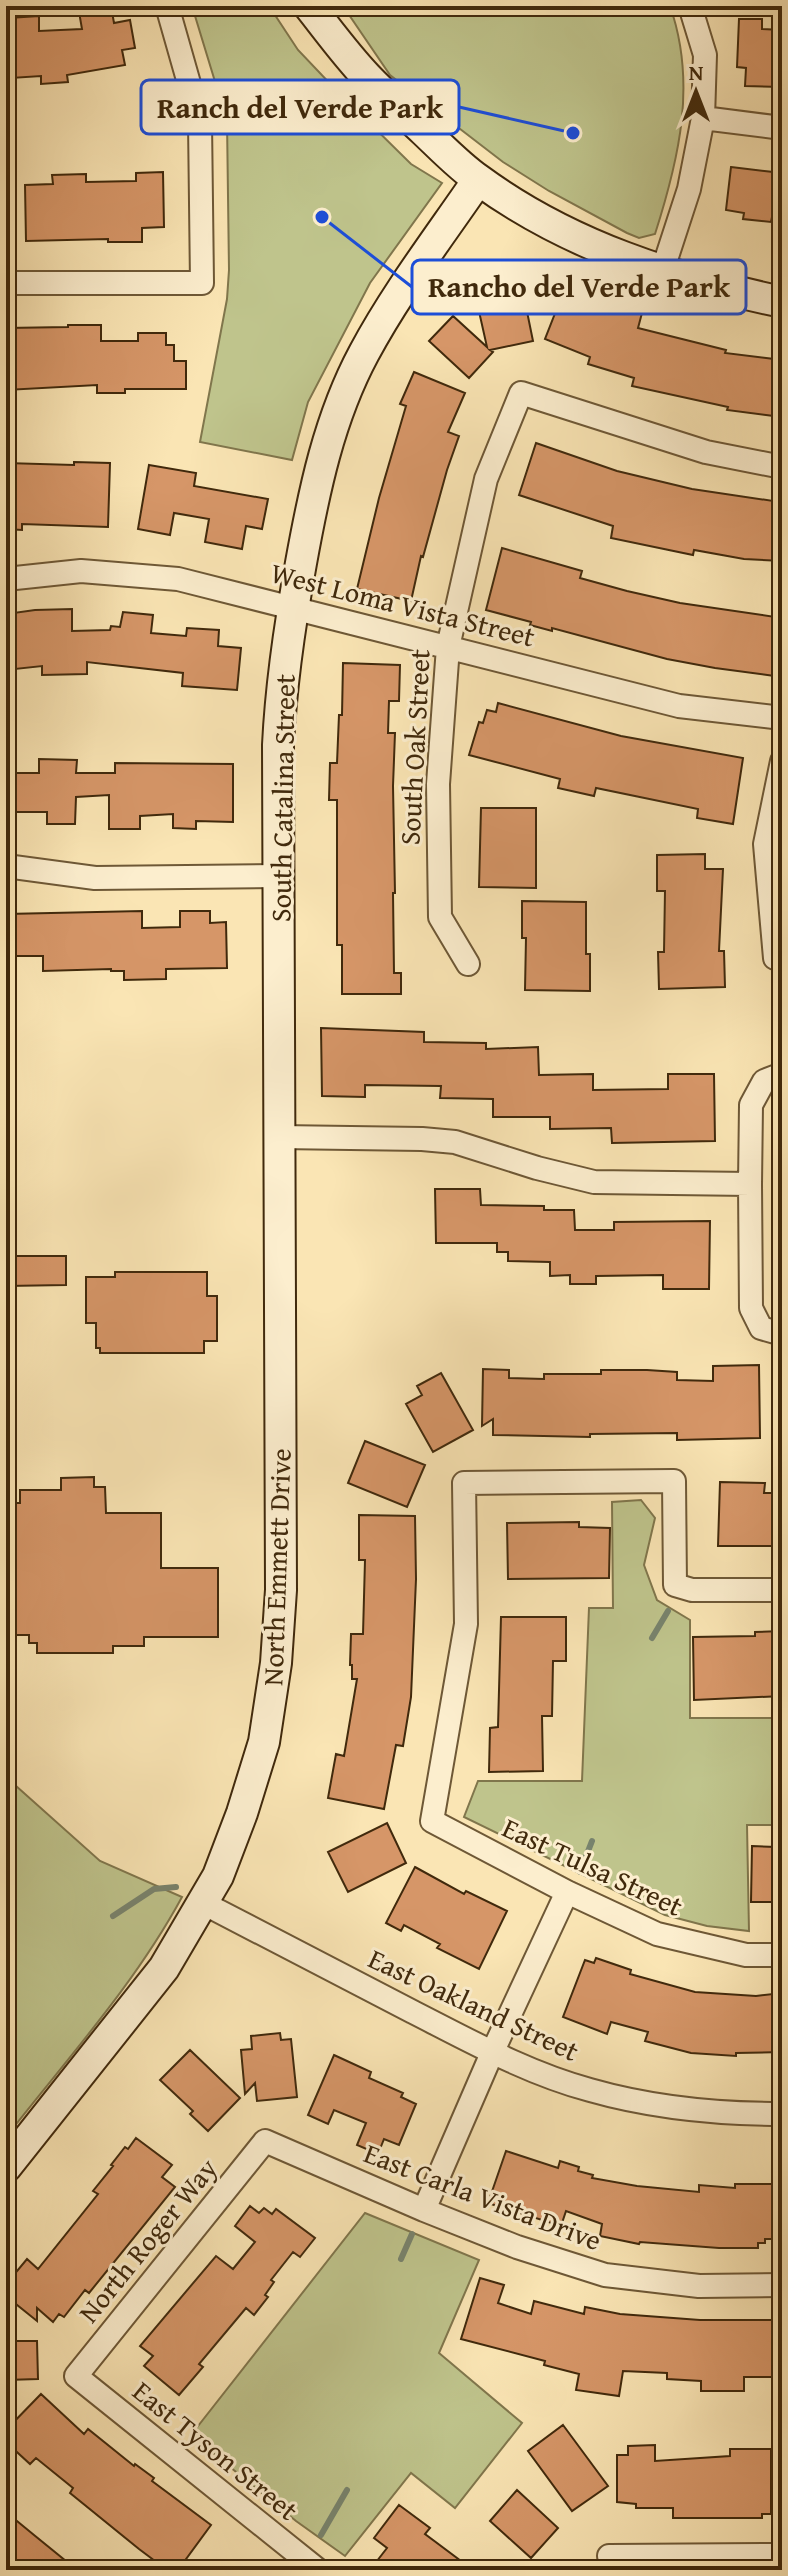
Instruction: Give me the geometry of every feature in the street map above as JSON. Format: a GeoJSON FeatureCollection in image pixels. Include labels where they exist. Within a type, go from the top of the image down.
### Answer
{"type":"FeatureCollection","features":[{"type":"Feature","properties":{"kind":"street"},"geometry":{"type":"LineString","coordinates":[[6,283],[202,283],[200,122],[167,6]]}},
{"type":"Feature","properties":{"kind":"street"},"geometry":{"type":"LineString","coordinates":[[309,6],[368,78],[478,180],[537,218],[662,272],[724,290],[782,302]]}},
{"type":"Feature","properties":{"kind":"street"},"geometry":{"type":"LineString","coordinates":[[662,272],[689,189],[703,118],[705,55],[690,6]]}},
{"type":"Feature","properties":{"kind":"street"},"geometry":{"type":"LineString","coordinates":[[703,118],[782,128]]}},
{"type":"Feature","properties":{"kind":"street","name":"South Catalina Street"},"geometry":{"type":"LineString","coordinates":[[278,985],[280,702],[293,607],[319,473],[342,403],[371,341],[478,180]]}},
{"type":"Feature","properties":{"kind":"street","name":"South Oak Street"},"geometry":{"type":"LineString","coordinates":[[468,964],[440,917],[438,784],[448,647],[486,479],[521,393],[706,452],[782,467]]}},
{"type":"Feature","properties":{"kind":"street","name":"West Loma Vista Street"},"geometry":{"type":"LineString","coordinates":[[6,579],[81,571],[178,579],[679,706],[782,718]]}},
{"type":"Feature","properties":{"kind":"street"},"geometry":{"type":"LineString","coordinates":[[775,958],[765,844],[782,761]]}},
{"type":"Feature","properties":{"kind":"street"},"geometry":{"type":"LineString","coordinates":[[6,866],[95,878],[279,876]]}},
{"type":"Feature","properties":{"kind":"street","name":"North Emmett Drive"},"geometry":{"type":"LineString","coordinates":[[6,2167],[172,1956],[218,1876],[264,1742],[276,1663],[281,1559],[278,985]]}},
{"type":"Feature","properties":{"kind":"street"},"geometry":{"type":"LineString","coordinates":[[771,1331],[751,1308],[750,1184],[751,1105],[773,1077]]}},
{"type":"Feature","properties":{"kind":"street"},"geometry":{"type":"LineString","coordinates":[[279,1137],[455,1142],[594,1182],[750,1184]]}},
{"type":"Feature","properties":{"kind":"street","name":"East Tulsa Street"},"geometry":{"type":"LineString","coordinates":[[782,1590],[692,1590],[675,1585],[674,1481],[464,1483],[466,1624],[432,1821],[567,1892],[657,1934],[746,1955],[782,1955]]}},
{"type":"Feature","properties":{"kind":"street"},"geometry":{"type":"LineString","coordinates":[[424,2210],[567,1892]]}},
{"type":"Feature","properties":{"kind":"street","name":"East Oakland Street"},"geometry":{"type":"LineString","coordinates":[[203,1903],[492,2053],[543,2075],[655,2106],[739,2114],[782,2114]]}},
{"type":"Feature","properties":{"kind":"street","name":"East Carla Vista Drive"},"geometry":{"type":"LineString","coordinates":[[265,2141],[517,2247],[605,2275],[699,2286],[782,2285]]}},
{"type":"Feature","properties":{"kind":"street","name":"North Roger Way"},"geometry":{"type":"LineString","coordinates":[[76,2376],[265,2141]]}},
{"type":"Feature","properties":{"kind":"street","name":"East Tyson Street"},"geometry":{"type":"LineString","coordinates":[[76,2376],[318,2570]]}},
{"type":"Feature","properties":{"kind":"street"},"geometry":{"type":"LineString","coordinates":[[609,2556],[782,2555]]}},
{"type":"Feature","properties":{"kind":"green space"},"geometry":{"type":"Polygon","coordinates":[[[192,6],[269,6],[298,50],[337,91],[411,164],[442,183],[370,283],[308,402],[292,460],[200,442],[227,299],[227,121],[192,6]]]}},
{"type":"Feature","properties":{"kind":"green space"},"geometry":{"type":"Polygon","coordinates":[[[343,6],[670,6],[682,64],[682,121],[671,178],[655,234],[639,238],[627,233],[503,162],[390,75],[343,6]]]}},
{"type":"Feature","properties":{"kind":"green space"},"geometry":{"type":"Polygon","coordinates":[[[641,1500],[655,1518],[644,1565],[657,1600],[690,1620],[690,1718],[782,1718],[782,1825],[747,1825],[749,1931],[707,1926],[665,1915],[464,1817],[478,1781],[582,1781],[589,1608],[613,1608],[612,1502],[641,1500]]]}},
{"type":"Feature","properties":{"kind":"green space"},"geometry":{"type":"Polygon","coordinates":[[[6,1777],[100,1861],[182,1897],[122,1991],[6,2137],[6,1777]]]}},
{"type":"Feature","properties":{"kind":"green space"},"geometry":{"type":"Polygon","coordinates":[[[365,2213],[479,2260],[439,2353],[522,2423],[455,2508],[411,2473],[345,2556],[296,2521],[191,2435],[365,2213]]]}},
{"type":"Feature","properties":{"kind":"building"},"geometry":{"type":"Polygon","coordinates":[[[78,6],[111,6],[114,23],[130,20],[135,48],[122,50],[125,65],[67,75],[68,82],[41,84],[41,76],[11,78],[8,18],[39,16],[39,31],[82,29],[78,6]]]}},
{"type":"Feature","properties":{"kind":"building"},"geometry":{"type":"Polygon","coordinates":[[[739,19],[762,19],[762,29],[782,30],[782,87],[745,86],[746,68],[737,67],[739,19]]]}},
{"type":"Feature","properties":{"kind":"building"},"geometry":{"type":"Polygon","coordinates":[[[731,167],[782,173],[782,218],[772,217],[771,222],[743,219],[744,213],[726,210],[731,167]]]}},
{"type":"Feature","properties":{"kind":"building"},"geometry":{"type":"Polygon","coordinates":[[[163,172],[164,227],[142,228],[142,242],[108,242],[108,239],[26,241],[25,185],[53,184],[52,175],[86,174],[86,182],[136,181],[136,173],[163,172]]]}},
{"type":"Feature","properties":{"kind":"building"},"geometry":{"type":"Polygon","coordinates":[[[505,282],[507,290],[522,287],[533,341],[490,350],[493,352],[469,378],[429,341],[453,316],[487,347],[474,289],[505,282]]]}},
{"type":"Feature","properties":{"kind":"building"},"geometry":{"type":"Polygon","coordinates":[[[565,288],[642,313],[638,328],[726,350],[725,353],[782,360],[782,417],[727,410],[728,407],[632,386],[634,378],[588,364],[590,357],[545,339],[565,288]]]}},
{"type":"Feature","properties":{"kind":"building"},"geometry":{"type":"Polygon","coordinates":[[[101,325],[101,341],[138,341],[138,333],[166,333],[166,345],[174,345],[174,361],[186,361],[186,389],[125,389],[125,393],[97,393],[97,385],[6,390],[6,328],[101,325]]]}},
{"type":"Feature","properties":{"kind":"building"},"geometry":{"type":"Polygon","coordinates":[[[414,372],[465,393],[448,432],[459,436],[421,556],[411,601],[357,589],[406,406],[400,404],[414,372]]]}},
{"type":"Feature","properties":{"kind":"building"},"geometry":{"type":"Polygon","coordinates":[[[536,443],[617,471],[692,489],[780,502],[782,561],[744,559],[694,550],[693,555],[611,538],[613,526],[519,495],[536,443]]]}},
{"type":"Feature","properties":{"kind":"building"},"geometry":{"type":"Polygon","coordinates":[[[74,462],[110,463],[108,527],[22,524],[22,530],[6,529],[6,463],[74,465],[74,462]]]}},
{"type":"Feature","properties":{"kind":"building"},"geometry":{"type":"Polygon","coordinates":[[[149,465],[196,473],[194,486],[268,499],[262,529],[246,526],[242,549],[205,542],[209,519],[174,513],[170,535],[138,529],[149,465]]]}},
{"type":"Feature","properties":{"kind":"building"},"geometry":{"type":"Polygon","coordinates":[[[502,548],[582,571],[580,578],[627,591],[680,603],[782,618],[782,677],[667,659],[552,628],[552,631],[486,610],[502,548]]]}},
{"type":"Feature","properties":{"kind":"building"},"geometry":{"type":"Polygon","coordinates":[[[72,609],[72,631],[120,627],[123,612],[153,615],[151,633],[186,636],[187,628],[219,630],[218,646],[241,648],[237,690],[182,686],[183,673],[87,662],[87,674],[42,675],[42,666],[6,670],[6,614],[72,609]]]}},
{"type":"Feature","properties":{"kind":"building"},"geometry":{"type":"Polygon","coordinates":[[[343,663],[400,665],[399,701],[389,701],[388,733],[395,733],[394,973],[401,973],[401,994],[342,994],[342,945],[337,945],[337,800],[329,800],[330,763],[337,763],[339,715],[342,715],[343,663]]]}},
{"type":"Feature","properties":{"kind":"building"},"geometry":{"type":"Polygon","coordinates":[[[498,703],[621,736],[743,758],[733,824],[697,818],[698,809],[596,788],[594,796],[558,788],[560,779],[469,755],[479,722],[483,723],[487,710],[496,712],[498,703]]]}},
{"type":"Feature","properties":{"kind":"building"},"geometry":{"type":"Polygon","coordinates":[[[39,759],[77,760],[76,773],[115,773],[115,763],[233,764],[233,822],[196,821],[196,829],[173,828],[173,814],[140,816],[140,829],[109,829],[109,795],[76,797],[75,824],[47,824],[47,812],[6,812],[6,773],[39,773],[39,759]]]}},
{"type":"Feature","properties":{"kind":"building"},"geometry":{"type":"Polygon","coordinates":[[[481,808],[536,808],[536,888],[479,887],[481,808]]]}},
{"type":"Feature","properties":{"kind":"building"},"geometry":{"type":"Polygon","coordinates":[[[705,854],[705,869],[723,869],[719,951],[724,951],[725,987],[659,989],[658,952],[664,952],[665,891],[657,891],[657,855],[705,854]]]}},
{"type":"Feature","properties":{"kind":"building"},"geometry":{"type":"Polygon","coordinates":[[[522,901],[586,902],[590,991],[525,990],[526,938],[522,938],[522,901]]]}},
{"type":"Feature","properties":{"kind":"building"},"geometry":{"type":"Polygon","coordinates":[[[142,911],[142,928],[180,927],[180,911],[210,911],[210,923],[226,922],[227,968],[166,969],[166,979],[124,980],[124,971],[43,971],[43,956],[6,956],[6,914],[142,911]]]}},
{"type":"Feature","properties":{"kind":"building"},"geometry":{"type":"Polygon","coordinates":[[[321,1028],[424,1032],[424,1042],[486,1043],[486,1049],[538,1047],[539,1075],[593,1074],[593,1090],[668,1089],[668,1074],[714,1074],[715,1141],[612,1143],[611,1128],[550,1129],[550,1117],[493,1117],[493,1099],[440,1098],[441,1086],[365,1085],[365,1097],[322,1096],[321,1028]]]}},
{"type":"Feature","properties":{"kind":"building"},"geometry":{"type":"Polygon","coordinates":[[[435,1189],[480,1189],[481,1205],[574,1210],[575,1230],[614,1230],[614,1222],[710,1221],[709,1289],[663,1289],[663,1275],[596,1276],[596,1284],[570,1284],[570,1275],[550,1276],[550,1262],[508,1261],[508,1252],[497,1252],[497,1243],[436,1243],[435,1189]]]}},
{"type":"Feature","properties":{"kind":"building"},"geometry":{"type":"Polygon","coordinates":[[[6,1256],[66,1256],[66,1285],[6,1286],[6,1256]]]}},
{"type":"Feature","properties":{"kind":"building"},"geometry":{"type":"Polygon","coordinates":[[[115,1272],[207,1272],[207,1296],[217,1296],[217,1341],[204,1341],[204,1353],[100,1353],[100,1348],[96,1348],[96,1323],[86,1323],[86,1277],[115,1277],[115,1272]]]}},
{"type":"Feature","properties":{"kind":"building"},"geometry":{"type":"Polygon","coordinates":[[[759,1365],[760,1438],[677,1440],[677,1433],[590,1434],[590,1437],[493,1435],[493,1419],[482,1426],[483,1369],[509,1370],[509,1378],[544,1379],[544,1374],[647,1370],[677,1372],[677,1380],[713,1381],[713,1366],[759,1365]]]}},
{"type":"Feature","properties":{"kind":"building"},"geometry":{"type":"Polygon","coordinates":[[[441,1373],[473,1430],[433,1452],[406,1404],[422,1395],[417,1386],[441,1373]]]}},
{"type":"Feature","properties":{"kind":"building"},"geometry":{"type":"Polygon","coordinates":[[[365,1441],[425,1465],[407,1507],[348,1483],[365,1441]]]}},
{"type":"Feature","properties":{"kind":"building"},"geometry":{"type":"Polygon","coordinates":[[[94,1477],[94,1487],[105,1487],[106,1513],[161,1513],[161,1568],[218,1568],[218,1637],[144,1637],[144,1646],[113,1646],[113,1653],[37,1653],[37,1643],[29,1643],[29,1635],[6,1635],[6,1518],[11,1518],[11,1503],[20,1503],[20,1490],[61,1490],[61,1478],[94,1477]]]}},
{"type":"Feature","properties":{"kind":"building"},"geometry":{"type":"Polygon","coordinates":[[[720,1482],[765,1483],[764,1493],[782,1493],[782,1546],[718,1546],[720,1482]]]}},
{"type":"Feature","properties":{"kind":"building"},"geometry":{"type":"Polygon","coordinates":[[[359,1515],[415,1516],[411,1697],[403,1746],[396,1745],[384,1809],[328,1798],[336,1754],[344,1756],[357,1679],[352,1679],[350,1665],[351,1634],[363,1634],[365,1560],[359,1560],[359,1515]]]}},
{"type":"Feature","properties":{"kind":"building"},"geometry":{"type":"Polygon","coordinates":[[[579,1522],[579,1527],[610,1528],[609,1578],[508,1579],[507,1523],[579,1522]]]}},
{"type":"Feature","properties":{"kind":"building"},"geometry":{"type":"Polygon","coordinates":[[[501,1617],[566,1617],[566,1661],[553,1661],[552,1716],[542,1716],[543,1771],[489,1772],[490,1728],[498,1727],[501,1617]]]}},
{"type":"Feature","properties":{"kind":"building"},"geometry":{"type":"Polygon","coordinates":[[[782,1631],[782,1696],[694,1700],[693,1637],[755,1636],[755,1632],[782,1631]]]}},
{"type":"Feature","properties":{"kind":"building"},"geometry":{"type":"Polygon","coordinates":[[[387,1823],[406,1863],[348,1892],[328,1852],[387,1823]]]}},
{"type":"Feature","properties":{"kind":"building"},"geometry":{"type":"Polygon","coordinates":[[[752,1846],[776,1847],[776,1856],[782,1856],[782,1902],[751,1902],[752,1846]]]}},
{"type":"Feature","properties":{"kind":"building"},"geometry":{"type":"Polygon","coordinates":[[[415,1867],[464,1894],[466,1891],[507,1911],[479,1969],[437,1948],[440,1944],[404,1925],[401,1931],[386,1923],[415,1867]]]}},
{"type":"Feature","properties":{"kind":"building"},"geometry":{"type":"Polygon","coordinates":[[[596,1958],[631,1970],[630,1974],[695,1992],[756,1996],[782,1993],[782,2052],[736,2053],[736,2056],[691,2053],[645,2041],[648,2032],[611,2022],[607,2034],[563,2017],[585,1960],[594,1963],[596,1958]]]}},
{"type":"Feature","properties":{"kind":"building"},"geometry":{"type":"Polygon","coordinates":[[[280,2033],[281,2040],[291,2039],[297,2097],[257,2101],[255,2083],[245,2094],[241,2050],[252,2049],[251,2036],[280,2033]]]}},
{"type":"Feature","properties":{"kind":"building"},"geometry":{"type":"Polygon","coordinates":[[[190,2050],[240,2098],[208,2131],[190,2114],[193,2111],[160,2080],[190,2050]]]}},
{"type":"Feature","properties":{"kind":"building"},"geometry":{"type":"Polygon","coordinates":[[[334,2055],[371,2072],[369,2078],[403,2093],[401,2097],[416,2104],[399,2145],[384,2139],[378,2154],[357,2145],[366,2123],[334,2110],[328,2124],[308,2115],[334,2055]]]}},
{"type":"Feature","properties":{"kind":"building"},"geometry":{"type":"Polygon","coordinates":[[[136,2138],[172,2165],[162,2177],[175,2187],[89,2293],[85,2290],[64,2317],[59,2314],[53,2322],[37,2308],[37,2321],[6,2296],[13,2288],[7,2283],[27,2259],[38,2269],[98,2194],[93,2191],[111,2165],[136,2138]]]}},
{"type":"Feature","properties":{"kind":"building"},"geometry":{"type":"Polygon","coordinates":[[[506,2151],[558,2168],[560,2161],[579,2167],[578,2171],[593,2175],[592,2178],[637,2186],[699,2192],[699,2185],[735,2188],[735,2184],[775,2184],[775,2239],[765,2239],[765,2243],[758,2243],[758,2248],[639,2244],[600,2236],[602,2224],[566,2211],[561,2226],[488,2203],[506,2151]]]}},
{"type":"Feature","properties":{"kind":"building"},"geometry":{"type":"Polygon","coordinates":[[[250,2206],[259,2213],[264,2208],[272,2214],[276,2209],[315,2238],[300,2257],[293,2252],[271,2280],[274,2282],[265,2295],[268,2297],[254,2315],[246,2308],[199,2364],[203,2367],[179,2395],[144,2366],[153,2356],[140,2346],[216,2256],[233,2269],[255,2242],[235,2226],[250,2206]]]}},
{"type":"Feature","properties":{"kind":"building"},"geometry":{"type":"Polygon","coordinates":[[[480,2278],[504,2285],[498,2303],[531,2314],[534,2301],[584,2314],[585,2307],[620,2314],[700,2320],[782,2320],[782,2377],[744,2377],[744,2391],[701,2391],[701,2381],[667,2379],[667,2373],[623,2371],[619,2396],[576,2390],[579,2374],[544,2365],[545,2361],[461,2339],[480,2278]]]}},
{"type":"Feature","properties":{"kind":"building"},"geometry":{"type":"Polygon","coordinates":[[[6,2341],[37,2341],[38,2379],[6,2380],[6,2341]]]}},
{"type":"Feature","properties":{"kind":"building"},"geometry":{"type":"Polygon","coordinates":[[[41,2394],[84,2434],[88,2429],[211,2525],[178,2570],[167,2570],[70,2493],[73,2488],[36,2458],[30,2464],[6,2442],[6,2430],[41,2394]]]}},
{"type":"Feature","properties":{"kind":"building"},"geometry":{"type":"Polygon","coordinates":[[[563,2425],[608,2486],[572,2511],[528,2451],[563,2425]]]}},
{"type":"Feature","properties":{"kind":"building"},"geometry":{"type":"Polygon","coordinates":[[[655,2445],[655,2461],[730,2456],[730,2449],[771,2449],[771,2514],[762,2514],[762,2518],[673,2518],[673,2508],[636,2508],[636,2504],[617,2502],[617,2455],[628,2455],[628,2446],[655,2445]]]}},
{"type":"Feature","properties":{"kind":"building"},"geometry":{"type":"Polygon","coordinates":[[[517,2490],[558,2528],[531,2558],[490,2521],[517,2490]]]}},
{"type":"Feature","properties":{"kind":"building"},"geometry":{"type":"Polygon","coordinates":[[[399,2505],[430,2528],[425,2534],[473,2570],[370,2570],[387,2548],[374,2538],[399,2505]]]}},
{"type":"Feature","properties":{"kind":"building"},"geometry":{"type":"Polygon","coordinates":[[[6,2512],[34,2535],[77,2570],[6,2570],[6,2512]]]}},
{"type":"Feature","properties":{"kind":"waterway"},"geometry":{"type":"LineString","coordinates":[[652,1638],[668,1611]]}},
{"type":"Feature","properties":{"kind":"waterway"},"geometry":{"type":"LineString","coordinates":[[580,1872],[592,1841]]}},
{"type":"Feature","properties":{"kind":"waterway"},"geometry":{"type":"LineString","coordinates":[[113,1916],[154,1889],[176,1887]]}},
{"type":"Feature","properties":{"kind":"waterway"},"geometry":{"type":"LineString","coordinates":[[401,2259],[412,2234]]}},
{"type":"Feature","properties":{"kind":"waterway"},"geometry":{"type":"LineString","coordinates":[[321,2535],[347,2490]]}},
{"type":"Feature","properties":{"kind":"place","name":"Ranch del Verde Park"},"geometry":{"type":"Point","coordinates":[573,133]}},
{"type":"Feature","properties":{"kind":"place","name":"Rancho del Verde Park"},"geometry":{"type":"Point","coordinates":[322,217]}}]}
